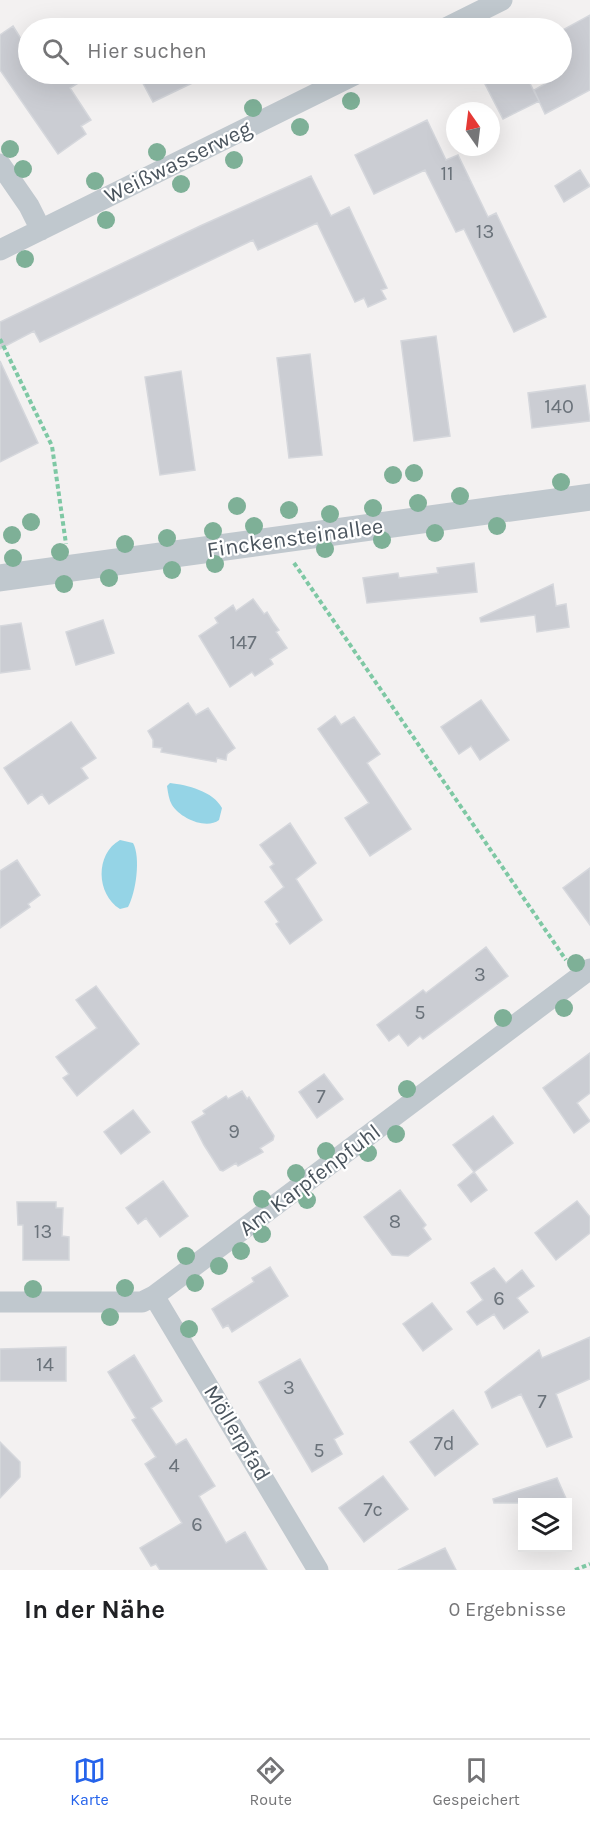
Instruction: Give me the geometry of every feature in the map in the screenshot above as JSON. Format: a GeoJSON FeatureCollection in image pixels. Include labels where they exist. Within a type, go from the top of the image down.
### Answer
{"type":"FeatureCollection","features":[{"type":"Feature","properties":{"kind":"street"},"geometry":{"type":"LineString","coordinates":[[466,18],[502,0]]}},
{"type":"Feature","properties":{"kind":"street","name":"Weißwasserweg"},"geometry":{"type":"LineString","coordinates":[[0,250],[336,84]]}},
{"type":"Feature","properties":{"kind":"street"},"geometry":{"type":"LineString","coordinates":[[0,164],[29,206],[41,230]]}},
{"type":"Feature","properties":{"kind":"street","name":"Finckensteinallee"},"geometry":{"type":"LineString","coordinates":[[0,578],[590,497]]}},
{"type":"Feature","properties":{"kind":"street","name":"Am Karpfenpfuhl"},"geometry":{"type":"LineString","coordinates":[[0,1302],[142,1302],[154,1296],[584,974]]}},
{"type":"Feature","properties":{"kind":"street","name":"Möllerpfad"},"geometry":{"type":"LineString","coordinates":[[154,1296],[318,1570]]}},
{"type":"Feature","properties":{"kind":"path"},"geometry":{"type":"LineString","coordinates":[[0,339],[52,446],[66,546]]}},
{"type":"Feature","properties":{"kind":"path"},"geometry":{"type":"LineString","coordinates":[[279,541],[584,974]]}},
{"type":"Feature","properties":{"kind":"path"},"geometry":{"type":"LineString","coordinates":[[575,1570],[590,1564]]}},
{"type":"Feature","properties":{"kind":"water"},"geometry":{"type":"Polygon","coordinates":[[[170,783],[192,787],[212,797],[222,808],[219,820],[207,824],[194,821],[181,814],[170,801],[167,786],[170,783]]]}},
{"type":"Feature","properties":{"kind":"water"},"geometry":{"type":"Polygon","coordinates":[[[120,840],[133,843],[137,866],[131,901],[128,907],[120,909],[106,894],[102,874],[106,855],[120,840]]]}},
{"type":"Feature","properties":{"kind":"building"},"geometry":{"type":"Polygon","coordinates":[[[590,15],[590,90],[545,114],[534,90],[545,84],[572,84],[572,25],[590,15]]]}},
{"type":"Feature","properties":{"kind":"building"},"geometry":{"type":"Polygon","coordinates":[[[13,26],[18,34],[18,84],[77,84],[70,88],[91,120],[81,126],[86,134],[58,154],[0,70],[0,35],[13,26]]]}},
{"type":"Feature","properties":{"kind":"building"},"geometry":{"type":"Polygon","coordinates":[[[143,84],[190,84],[153,102],[143,84]]]}},
{"type":"Feature","properties":{"kind":"building"},"geometry":{"type":"Polygon","coordinates":[[[485,84],[530,84],[539,101],[503,119],[500,113],[500,102],[494,102],[485,84]]]}},
{"type":"Feature","properties":{"kind":"building"},"geometry":{"type":"Polygon","coordinates":[[[427,120],[446,160],[458,156],[488,217],[496,213],[546,317],[514,332],[464,229],[456,232],[425,170],[374,194],[355,155],[427,120]]]}},
{"type":"Feature","properties":{"kind":"building"},"geometry":{"type":"Polygon","coordinates":[[[580,170],[590,186],[564,202],[555,186],[580,170]]]}},
{"type":"Feature","properties":{"kind":"building"},"geometry":{"type":"Polygon","coordinates":[[[311,176],[331,216],[349,207],[387,288],[381,290],[386,299],[368,307],[364,298],[355,302],[317,223],[258,250],[253,240],[40,342],[34,331],[0,349],[0,322],[200,226],[311,176]]]}},
{"type":"Feature","properties":{"kind":"building"},"geometry":{"type":"Polygon","coordinates":[[[436,336],[450,436],[414,441],[401,341],[436,336]]]}},
{"type":"Feature","properties":{"kind":"building"},"geometry":{"type":"Polygon","coordinates":[[[310,354],[322,455],[289,458],[277,358],[310,354]]]}},
{"type":"Feature","properties":{"kind":"building"},"geometry":{"type":"Polygon","coordinates":[[[0,361],[38,443],[0,462],[0,361]]]}},
{"type":"Feature","properties":{"kind":"building"},"geometry":{"type":"Polygon","coordinates":[[[181,371],[195,470],[160,475],[145,377],[181,371]]]}},
{"type":"Feature","properties":{"kind":"building"},"geometry":{"type":"Polygon","coordinates":[[[585,385],[590,421],[532,428],[528,393],[585,385]]]}},
{"type":"Feature","properties":{"kind":"building"},"geometry":{"type":"Polygon","coordinates":[[[474,563],[477,592],[367,603],[363,578],[398,573],[399,578],[438,573],[437,568],[474,563]]]}},
{"type":"Feature","properties":{"kind":"building"},"geometry":{"type":"Polygon","coordinates":[[[553,584],[556,606],[566,604],[569,627],[537,632],[535,615],[481,622],[480,618],[553,584]]]}},
{"type":"Feature","properties":{"kind":"building"},"geometry":{"type":"Polygon","coordinates":[[[253,599],[264,614],[267,612],[279,630],[276,632],[287,648],[270,659],[273,664],[255,676],[252,672],[230,687],[199,636],[218,623],[215,618],[233,605],[236,611],[253,599]]]}},
{"type":"Feature","properties":{"kind":"building"},"geometry":{"type":"Polygon","coordinates":[[[103,620],[114,653],[76,665],[66,632],[103,620]]]}},
{"type":"Feature","properties":{"kind":"building"},"geometry":{"type":"Polygon","coordinates":[[[21,623],[30,669],[0,673],[0,626],[21,623]]]}},
{"type":"Feature","properties":{"kind":"building"},"geometry":{"type":"Polygon","coordinates":[[[481,700],[509,740],[480,760],[471,746],[459,754],[441,727],[481,700]]]}},
{"type":"Feature","properties":{"kind":"building"},"geometry":{"type":"Polygon","coordinates":[[[188,703],[196,715],[208,708],[235,748],[227,754],[226,760],[217,758],[216,762],[161,752],[162,748],[153,747],[153,740],[148,731],[188,703]]]}},
{"type":"Feature","properties":{"kind":"building"},"geometry":{"type":"Polygon","coordinates":[[[335,716],[341,725],[354,717],[380,754],[367,763],[411,829],[370,856],[345,818],[369,803],[318,729],[335,716]]]}},
{"type":"Feature","properties":{"kind":"building"},"geometry":{"type":"Polygon","coordinates":[[[71,722],[96,758],[81,768],[88,778],[49,804],[42,794],[28,804],[4,768],[71,722]]]}},
{"type":"Feature","properties":{"kind":"building"},"geometry":{"type":"Polygon","coordinates":[[[290,823],[316,863],[296,879],[322,920],[290,944],[276,924],[279,922],[265,902],[284,887],[270,867],[274,864],[260,845],[290,823]]]}},
{"type":"Feature","properties":{"kind":"building"},"geometry":{"type":"Polygon","coordinates":[[[17,860],[40,895],[28,904],[30,907],[0,928],[0,871],[17,860]]]}},
{"type":"Feature","properties":{"kind":"building"},"geometry":{"type":"Polygon","coordinates":[[[590,868],[590,925],[563,888],[590,868]]]}},
{"type":"Feature","properties":{"kind":"building"},"geometry":{"type":"Polygon","coordinates":[[[486,947],[508,976],[423,1039],[420,1036],[408,1046],[399,1034],[389,1041],[377,1025],[423,990],[426,993],[486,947]]]}},
{"type":"Feature","properties":{"kind":"building"},"geometry":{"type":"Polygon","coordinates":[[[96,986],[139,1044],[77,1096],[63,1078],[69,1074],[56,1057],[97,1028],[76,1000],[96,986]]]}},
{"type":"Feature","properties":{"kind":"building"},"geometry":{"type":"Polygon","coordinates":[[[590,1053],[590,1093],[577,1103],[590,1121],[574,1133],[543,1088],[590,1053]]]}},
{"type":"Feature","properties":{"kind":"building"},"geometry":{"type":"Polygon","coordinates":[[[324,1074],[343,1099],[317,1118],[299,1092],[324,1074]]]}},
{"type":"Feature","properties":{"kind":"building"},"geometry":{"type":"Polygon","coordinates":[[[242,1091],[247,1099],[249,1097],[274,1136],[273,1140],[260,1148],[263,1152],[238,1166],[236,1163],[223,1171],[220,1170],[204,1145],[192,1122],[205,1114],[203,1111],[226,1096],[228,1099],[242,1091]]]}},
{"type":"Feature","properties":{"kind":"building"},"geometry":{"type":"Polygon","coordinates":[[[133,1110],[150,1132],[121,1154],[104,1132],[133,1110]]]}},
{"type":"Feature","properties":{"kind":"building"},"geometry":{"type":"Polygon","coordinates":[[[493,1116],[513,1143],[474,1172],[453,1145],[493,1116]]]}},
{"type":"Feature","properties":{"kind":"building"},"geometry":{"type":"Polygon","coordinates":[[[474,1172],[487,1190],[471,1202],[458,1185],[474,1172]]]}},
{"type":"Feature","properties":{"kind":"building"},"geometry":{"type":"Polygon","coordinates":[[[163,1181],[188,1216],[160,1237],[146,1218],[138,1224],[126,1208],[163,1181]]]}},
{"type":"Feature","properties":{"kind":"building"},"geometry":{"type":"Polygon","coordinates":[[[400,1190],[426,1225],[423,1228],[431,1239],[408,1256],[392,1255],[364,1217],[400,1190]]]}},
{"type":"Feature","properties":{"kind":"building"},"geometry":{"type":"Polygon","coordinates":[[[577,1201],[590,1217],[590,1233],[556,1260],[535,1233],[577,1201]]]}},
{"type":"Feature","properties":{"kind":"building"},"geometry":{"type":"Polygon","coordinates":[[[17,1202],[56,1202],[56,1208],[63,1208],[62,1236],[69,1237],[69,1260],[23,1260],[23,1225],[18,1225],[17,1202]]]}},
{"type":"Feature","properties":{"kind":"building"},"geometry":{"type":"Polygon","coordinates":[[[270,1267],[288,1296],[232,1332],[228,1325],[223,1328],[212,1309],[254,1282],[252,1278],[270,1267]]]}},
{"type":"Feature","properties":{"kind":"building"},"geometry":{"type":"Polygon","coordinates":[[[494,1268],[506,1283],[522,1270],[534,1286],[517,1298],[528,1312],[504,1329],[494,1314],[477,1325],[467,1312],[483,1300],[471,1283],[494,1268]]]}},
{"type":"Feature","properties":{"kind":"building"},"geometry":{"type":"Polygon","coordinates":[[[432,1303],[452,1329],[423,1351],[403,1324],[432,1303]]]}},
{"type":"Feature","properties":{"kind":"building"},"geometry":{"type":"Polygon","coordinates":[[[590,1337],[590,1379],[556,1394],[572,1437],[547,1447],[521,1394],[492,1408],[485,1392],[539,1350],[542,1358],[590,1337]]]}},
{"type":"Feature","properties":{"kind":"building"},"geometry":{"type":"Polygon","coordinates":[[[66,1347],[66,1381],[0,1381],[0,1349],[66,1347]]]}},
{"type":"Feature","properties":{"kind":"building"},"geometry":{"type":"Polygon","coordinates":[[[134,1355],[162,1401],[151,1408],[176,1445],[186,1439],[215,1486],[199,1496],[226,1543],[245,1532],[267,1570],[160,1570],[156,1564],[151,1566],[140,1548],[182,1523],[145,1464],[156,1457],[132,1420],[136,1418],[108,1372],[134,1355]]]}},
{"type":"Feature","properties":{"kind":"building"},"geometry":{"type":"Polygon","coordinates":[[[300,1359],[343,1434],[334,1439],[342,1454],[312,1472],[259,1382],[300,1359]]]}},
{"type":"Feature","properties":{"kind":"building"},"geometry":{"type":"Polygon","coordinates":[[[453,1410],[478,1444],[435,1476],[410,1442],[453,1410]]]}},
{"type":"Feature","properties":{"kind":"building"},"geometry":{"type":"Polygon","coordinates":[[[0,1442],[20,1462],[20,1477],[0,1498],[0,1442]]]}},
{"type":"Feature","properties":{"kind":"building"},"geometry":{"type":"Polygon","coordinates":[[[383,1476],[408,1509],[364,1542],[339,1508],[383,1476]]]}},
{"type":"Feature","properties":{"kind":"building"},"geometry":{"type":"Polygon","coordinates":[[[557,1478],[566,1498],[518,1498],[518,1503],[494,1503],[493,1499],[557,1478]]]}},
{"type":"Feature","properties":{"kind":"building"},"geometry":{"type":"Polygon","coordinates":[[[445,1548],[456,1570],[398,1570],[445,1548]]]}}]}
